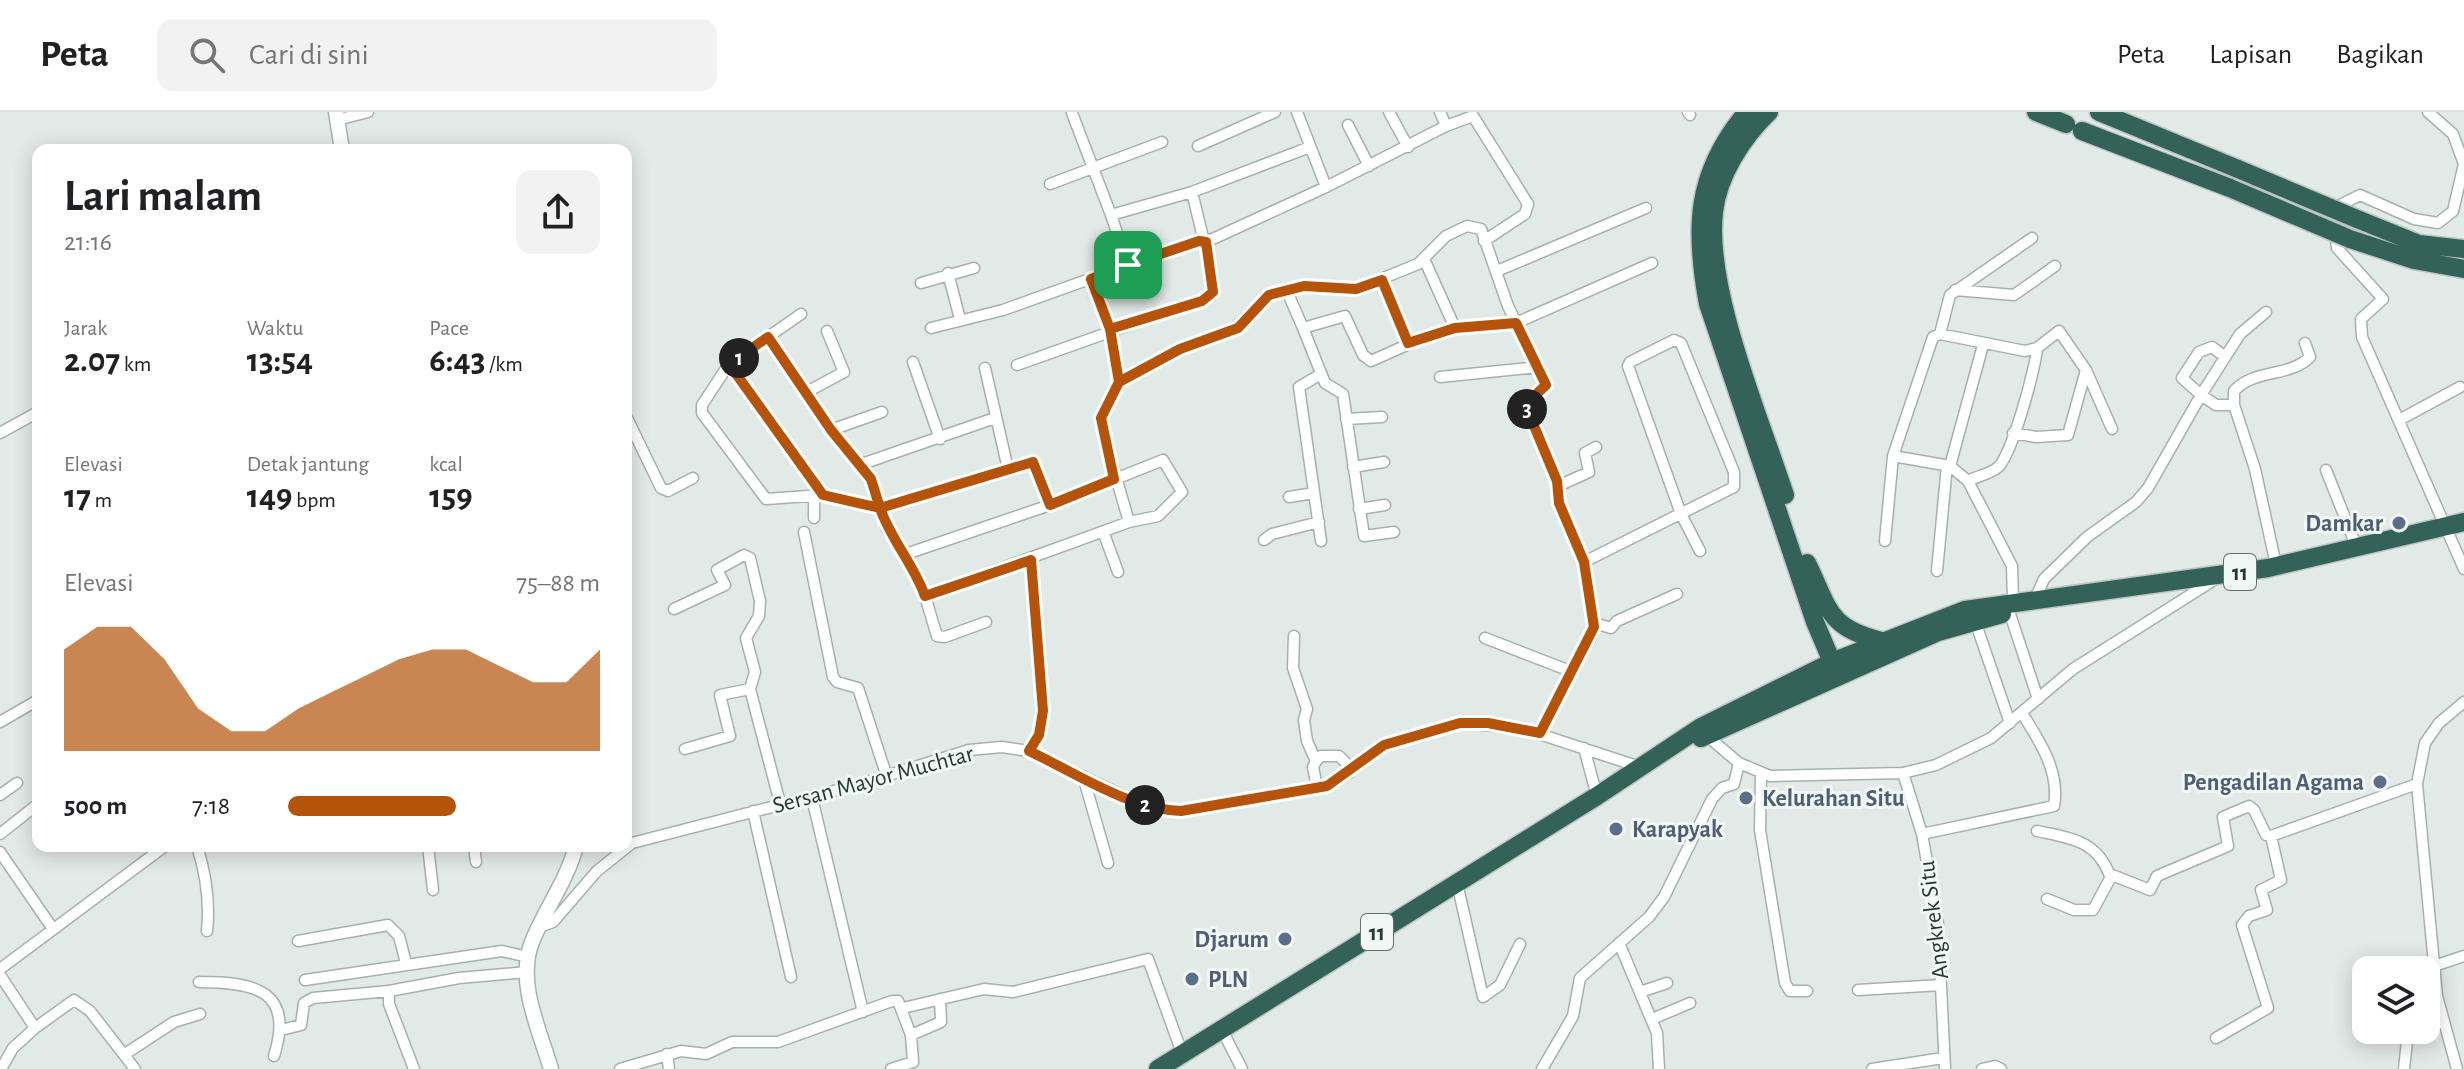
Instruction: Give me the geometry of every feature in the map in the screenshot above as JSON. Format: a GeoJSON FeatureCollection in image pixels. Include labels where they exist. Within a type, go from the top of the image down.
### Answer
{"type":"FeatureCollection","features":[{"type":"Feature","properties":{"kind":"highway"},"geometry":{"type":"LineString","coordinates":[[1747,112],[1725,140],[1713,164],[1700,205],[1698,251],[1708,304],[1815,622],[1838,667]]}},
{"type":"Feature","properties":{"kind":"highway"},"geometry":{"type":"LineString","coordinates":[[1769,112],[1739,147],[1725,175],[1714,210],[1714,252],[1723,302],[1838,667]]}},
{"type":"Feature","properties":{"kind":"highway"},"geometry":{"type":"LineString","coordinates":[[2036,112],[2350,239],[2414,260],[2464,269]]}},
{"type":"Feature","properties":{"kind":"highway"},"geometry":{"type":"LineString","coordinates":[[2099,112],[2419,244],[2464,249]]}},
{"type":"Feature","properties":{"kind":"highway","name":"11"},"geometry":{"type":"LineString","coordinates":[[1158,1069],[1661,753],[1838,667],[1881,641],[1965,610],[2018,605],[2276,565],[2455,525]]}},
{"type":"Feature","properties":{"kind":"highway"},"geometry":{"type":"LineString","coordinates":[[1807,563],[1835,620],[1851,633],[1881,641]]}},
{"type":"Feature","properties":{"kind":"highway","name":"11"},"geometry":{"type":"LineString","coordinates":[[1704,731],[1780,684],[2018,605]]}},
{"type":"Feature","properties":{"kind":"highway"},"geometry":{"type":"LineString","coordinates":[[1780,684],[1807,661],[1814,648],[1815,622]]}},
{"type":"Feature","properties":{"kind":"street"},"geometry":{"type":"LineString","coordinates":[[341,144],[336,116],[368,112]]}},
{"type":"Feature","properties":{"kind":"street"},"geometry":{"type":"LineString","coordinates":[[1198,146],[1275,112]]}},
{"type":"Feature","properties":{"kind":"street"},"geometry":{"type":"LineString","coordinates":[[1297,112],[1326,187]]}},
{"type":"Feature","properties":{"kind":"street"},"geometry":{"type":"LineString","coordinates":[[1389,112],[1408,147]]}},
{"type":"Feature","properties":{"kind":"street"},"geometry":{"type":"LineString","coordinates":[[1440,112],[1446,126]]}},
{"type":"Feature","properties":{"kind":"street"},"geometry":{"type":"LineString","coordinates":[[2428,112],[2453,134],[2461,147],[2464,164],[2453,211],[2438,223],[2414,219],[2360,195],[2340,205],[2334,220],[2337,248],[2383,299],[2361,319],[2360,326],[2401,419],[2455,525],[2464,569]]}},
{"type":"Feature","properties":{"kind":"street"},"geometry":{"type":"LineString","coordinates":[[1072,113],[1128,265]]}},
{"type":"Feature","properties":{"kind":"street"},"geometry":{"type":"LineString","coordinates":[[931,328],[1003,310],[1199,241],[1206,242],[1473,114],[1528,204],[1525,214],[1484,241]]}},
{"type":"Feature","properties":{"kind":"street"},"geometry":{"type":"LineString","coordinates":[[1348,125],[1369,166]]}},
{"type":"Feature","properties":{"kind":"street"},"geometry":{"type":"LineString","coordinates":[[1050,184],[1162,142]]}},
{"type":"Feature","properties":{"kind":"street"},"geometry":{"type":"LineString","coordinates":[[1111,215],[1192,192],[1310,147]]}},
{"type":"Feature","properties":{"kind":"street"},"geometry":{"type":"LineString","coordinates":[[1017,365],[1110,329],[1211,296],[1212,275],[1206,242],[1192,192]]}},
{"type":"Feature","properties":{"kind":"street"},"geometry":{"type":"LineString","coordinates":[[1497,271],[1646,208]]}},
{"type":"Feature","properties":{"kind":"street"},"geometry":{"type":"LineString","coordinates":[[1129,522],[1114,479],[1101,418],[1119,382],[1180,349],[1232,331],[1259,302],[1286,289],[1304,286],[1356,289],[1424,259],[1446,236],[1467,226],[1481,229],[1516,323],[1546,387],[1528,402],[1527,409],[1558,486],[1559,503],[1584,562],[1594,623],[1592,635],[1570,671],[1540,733]]}},
{"type":"Feature","properties":{"kind":"street"},"geometry":{"type":"LineString","coordinates":[[1940,334],[1954,290],[2032,238]]}},
{"type":"Feature","properties":{"kind":"street"},"geometry":{"type":"LineString","coordinates":[[1424,259],[1455,328]]}},
{"type":"Feature","properties":{"kind":"street"},"geometry":{"type":"LineString","coordinates":[[1303,328],[1345,316],[1365,358],[1371,361],[1408,343],[1455,328],[1516,323],[1652,263]]}},
{"type":"Feature","properties":{"kind":"street"},"geometry":{"type":"LineString","coordinates":[[1954,290],[2014,295],[2055,266]]}},
{"type":"Feature","properties":{"kind":"street"},"geometry":{"type":"LineString","coordinates":[[921,283],[974,268]]}},
{"type":"Feature","properties":{"kind":"street"},"geometry":{"type":"LineString","coordinates":[[948,273],[960,319]]}},
{"type":"Feature","properties":{"kind":"street"},"geometry":{"type":"LineString","coordinates":[[1091,279],[1110,329],[1119,382]]}},
{"type":"Feature","properties":{"kind":"street"},"geometry":{"type":"LineString","coordinates":[[1382,280],[1408,343]]}},
{"type":"Feature","properties":{"kind":"street"},"geometry":{"type":"LineString","coordinates":[[1286,289],[1325,383],[1343,394],[1364,536],[1394,532]]}},
{"type":"Feature","properties":{"kind":"street"},"geometry":{"type":"LineString","coordinates":[[2018,605],[2087,537],[2136,502],[2148,488],[2224,356],[2240,334],[2266,312]]}},
{"type":"Feature","properties":{"kind":"street"},"geometry":{"type":"LineString","coordinates":[[801,314],[729,364],[702,405],[703,416],[766,499],[818,495],[880,508],[1008,469],[1035,464],[1050,505]]}},
{"type":"Feature","properties":{"kind":"street"},"geometry":{"type":"LineString","coordinates":[[1885,541],[1893,456],[1933,337],[1940,334],[2025,351],[2037,348],[2063,328],[2112,429]]}},
{"type":"Feature","properties":{"kind":"street"},"geometry":{"type":"LineString","coordinates":[[805,393],[844,372],[827,331]]}},
{"type":"Feature","properties":{"kind":"street"},"geometry":{"type":"LineString","coordinates":[[768,337],[831,430],[873,483],[893,541],[906,554],[925,596],[937,636],[945,637],[986,622]]}},
{"type":"Feature","properties":{"kind":"street"},"geometry":{"type":"LineString","coordinates":[[1584,562],[1681,514],[1730,491],[1735,480],[1681,343],[1674,340],[1628,366],[1681,514],[1700,551]]}},
{"type":"Feature","properties":{"kind":"street"},"geometry":{"type":"LineString","coordinates":[[2276,565],[2255,469],[2234,405],[2234,391],[2239,385],[2308,360],[2305,343]]}},
{"type":"Feature","properties":{"kind":"street"},"geometry":{"type":"LineString","coordinates":[[1937,571],[1949,466],[1983,345]]}},
{"type":"Feature","properties":{"kind":"street"},"geometry":{"type":"LineString","coordinates":[[2224,356],[2212,347],[2202,350],[2182,373],[2191,389],[2216,405],[2234,405]]}},
{"type":"Feature","properties":{"kind":"street"},"geometry":{"type":"LineString","coordinates":[[1968,481],[1999,467],[2036,371],[2037,348]]}},
{"type":"Feature","properties":{"kind":"street"},"geometry":{"type":"LineString","coordinates":[[913,362],[940,439]]}},
{"type":"Feature","properties":{"kind":"street"},"geometry":{"type":"LineString","coordinates":[[729,364],[818,495],[814,513]]}},
{"type":"Feature","properties":{"kind":"street"},"geometry":{"type":"LineString","coordinates":[[1440,377],[1538,367]]}},
{"type":"Feature","properties":{"kind":"street"},"geometry":{"type":"LineString","coordinates":[[985,368],[1008,469]]}},
{"type":"Feature","properties":{"kind":"street"},"geometry":{"type":"LineString","coordinates":[[2013,433],[2036,437],[2068,435],[2086,370]]}},
{"type":"Feature","properties":{"kind":"street"},"geometry":{"type":"LineString","coordinates":[[1321,374],[1299,387],[1321,541]]}},
{"type":"Feature","properties":{"kind":"street"},"geometry":{"type":"LineString","coordinates":[[2401,419],[2460,387]]}},
{"type":"Feature","properties":{"kind":"street"},"geometry":{"type":"LineString","coordinates":[[831,430],[882,412]]}},
{"type":"Feature","properties":{"kind":"street"},"geometry":{"type":"LineString","coordinates":[[0,433],[32,415]]}},
{"type":"Feature","properties":{"kind":"street"},"geometry":{"type":"LineString","coordinates":[[1346,419],[1382,417]]}},
{"type":"Feature","properties":{"kind":"street"},"geometry":{"type":"LineString","coordinates":[[859,465],[995,418]]}},
{"type":"Feature","properties":{"kind":"street"},"geometry":{"type":"LineString","coordinates":[[632,436],[661,488],[668,491],[693,478]]}},
{"type":"Feature","properties":{"kind":"street"},"geometry":{"type":"LineString","coordinates":[[1558,486],[1590,470],[1585,453],[1596,447]]}},
{"type":"Feature","properties":{"kind":"street"},"geometry":{"type":"LineString","coordinates":[[1893,456],[1949,466],[1968,481],[2012,566],[2038,699]]}},
{"type":"Feature","properties":{"kind":"street"},"geometry":{"type":"LineString","coordinates":[[906,554],[1050,505],[1163,460],[1180,486],[1179,497],[1158,516],[1129,522],[1104,534],[925,596]]}},
{"type":"Feature","properties":{"kind":"street"},"geometry":{"type":"LineString","coordinates":[[1353,467],[1384,462]]}},
{"type":"Feature","properties":{"kind":"street"},"geometry":{"type":"LineString","coordinates":[[2326,470],[2357,548]]}},
{"type":"Feature","properties":{"kind":"street"},"geometry":{"type":"LineString","coordinates":[[1289,497],[1314,493]]}},
{"type":"Feature","properties":{"kind":"street"},"geometry":{"type":"LineString","coordinates":[[1359,509],[1385,505]]}},
{"type":"Feature","properties":{"kind":"street"},"geometry":{"type":"LineString","coordinates":[[1264,540],[1272,534],[1319,522]]}},
{"type":"Feature","properties":{"kind":"street"},"geometry":{"type":"LineString","coordinates":[[804,532],[833,677],[837,682],[858,688],[887,777]]}},
{"type":"Feature","properties":{"kind":"street"},"geometry":{"type":"LineString","coordinates":[[1104,534],[1118,572]]}},
{"type":"Feature","properties":{"kind":"street"},"geometry":{"type":"LineString","coordinates":[[674,609],[725,585],[717,570],[744,555],[750,558],[760,601],[759,616],[746,638],[755,672],[750,689],[780,803]]}},
{"type":"Feature","properties":{"kind":"street"},"geometry":{"type":"LineString","coordinates":[[1029,751],[1039,735],[1043,711],[1031,560]]}},
{"type":"Feature","properties":{"kind":"street"},"geometry":{"type":"LineString","coordinates":[[1704,731],[1739,763],[1770,776],[1903,773],[1961,755],[2010,723],[2073,669],[2223,574]]}},
{"type":"Feature","properties":{"kind":"street"},"geometry":{"type":"LineString","coordinates":[[1594,623],[1611,628],[1617,621],[1677,594]]}},
{"type":"Feature","properties":{"kind":"street"},"geometry":{"type":"LineString","coordinates":[[1975,621],[2010,723]]}},
{"type":"Feature","properties":{"kind":"street"},"geometry":{"type":"LineString","coordinates":[[1294,636],[1293,668],[1307,709],[1304,720],[1307,741],[1316,761]]}},
{"type":"Feature","properties":{"kind":"street"},"geometry":{"type":"LineString","coordinates":[[1485,638],[1570,671]]}},
{"type":"Feature","properties":{"kind":"street"},"geometry":{"type":"LineString","coordinates":[[685,749],[730,736],[720,695],[750,689]]}},
{"type":"Feature","properties":{"kind":"street"},"geometry":{"type":"LineString","coordinates":[[2433,956],[2417,784],[2425,743],[2439,723],[2464,702]]}},
{"type":"Feature","properties":{"kind":"street"},"geometry":{"type":"LineString","coordinates":[[0,722],[32,703]]}},
{"type":"Feature","properties":{"kind":"street"},"geometry":{"type":"LineString","coordinates":[[1922,834],[2054,806],[2055,778],[2042,745],[2022,713]]}},
{"type":"Feature","properties":{"kind":"street","name":"Sersan Mayor Muchtar"},"geometry":{"type":"LineString","coordinates":[[632,843],[780,803],[812,798],[969,750],[1002,747],[1029,751],[1143,805],[1181,811],[1327,786],[1384,745],[1460,723],[1488,723],[1540,733],[1640,767]]}},
{"type":"Feature","properties":{"kind":"street"},"geometry":{"type":"LineString","coordinates":[[1584,748],[1597,796]]}},
{"type":"Feature","properties":{"kind":"street"},"geometry":{"type":"LineString","coordinates":[[1317,787],[1313,767],[1321,756],[1339,756],[1347,764],[1349,773]]}},
{"type":"Feature","properties":{"kind":"street"},"geometry":{"type":"LineString","coordinates":[[1542,1069],[1573,1016],[1580,978],[1664,897],[1712,799],[1722,788],[1734,784],[1739,763]]}},
{"type":"Feature","properties":{"kind":"street"},"geometry":{"type":"LineString","coordinates":[[1761,773],[1760,830],[1785,983],[1790,991],[1807,991]]}},
{"type":"Feature","properties":{"kind":"street","name":"Angkrek Situ"},"geometry":{"type":"LineString","coordinates":[[1903,773],[1922,834],[1938,924],[1944,1064]]}},
{"type":"Feature","properties":{"kind":"street"},"geometry":{"type":"LineString","coordinates":[[1083,776],[1108,863]]}},
{"type":"Feature","properties":{"kind":"street"},"geometry":{"type":"LineString","coordinates":[[0,795],[17,783]]}},
{"type":"Feature","properties":{"kind":"street"},"geometry":{"type":"LineString","coordinates":[[2037,831],[2090,845],[2099,852],[2110,876],[2150,890],[2157,876],[2228,846],[2223,817],[2249,806],[2266,835],[2271,836],[2417,784]]}},
{"type":"Feature","properties":{"kind":"street"},"geometry":{"type":"LineString","coordinates":[[812,798],[863,1012]]}},
{"type":"Feature","properties":{"kind":"street"},"geometry":{"type":"LineString","coordinates":[[0,834],[32,809]]}},
{"type":"Feature","properties":{"kind":"street"},"geometry":{"type":"LineString","coordinates":[[753,811],[791,977]]}},
{"type":"Feature","properties":{"kind":"street"},"geometry":{"type":"LineString","coordinates":[[2216,1038],[2267,1010],[2242,925],[2249,916],[2267,910],[2261,890],[2281,880],[2271,836]]}},
{"type":"Feature","properties":{"kind":"street"},"geometry":{"type":"LineString","coordinates":[[0,852],[53,929]]}},
{"type":"Feature","properties":{"kind":"street"},"geometry":{"type":"LineString","coordinates":[[0,969],[157,852]]}},
{"type":"Feature","properties":{"kind":"street"},"geometry":{"type":"LineString","coordinates":[[198,852],[208,898],[207,931]]}},
{"type":"Feature","properties":{"kind":"street"},"geometry":{"type":"LineString","coordinates":[[429,852],[433,890]]}},
{"type":"Feature","properties":{"kind":"street"},"geometry":{"type":"LineString","coordinates":[[475,852],[476,862]]}},
{"type":"Feature","properties":{"kind":"street"},"geometry":{"type":"LineString","coordinates":[[551,1069],[530,996],[528,964],[539,927],[567,874],[574,852]]}},
{"type":"Feature","properties":{"kind":"street","name":"Sersan Mayor Muchtar"},"geometry":{"type":"LineString","coordinates":[[539,927],[553,922],[597,871],[621,852]]}},
{"type":"Feature","properties":{"kind":"street"},"geometry":{"type":"LineString","coordinates":[[2047,899],[2074,910],[2093,910],[2110,876]]}},
{"type":"Feature","properties":{"kind":"street"},"geometry":{"type":"LineString","coordinates":[[1457,883],[1483,997],[1500,985],[1520,944]]}},
{"type":"Feature","properties":{"kind":"street"},"geometry":{"type":"LineString","coordinates":[[298,941],[391,926],[399,936],[406,963]]}},
{"type":"Feature","properties":{"kind":"street"},"geometry":{"type":"LineString","coordinates":[[1619,943],[1643,991],[1657,1033],[1659,1069]]}},
{"type":"Feature","properties":{"kind":"street"},"geometry":{"type":"LineString","coordinates":[[305,980],[502,951],[528,964]]}},
{"type":"Feature","properties":{"kind":"street"},"geometry":{"type":"LineString","coordinates":[[2440,964],[2464,956]]}},
{"type":"Feature","properties":{"kind":"street"},"geometry":{"type":"LineString","coordinates":[[903,1008],[984,989],[1013,992],[1148,959],[1182,1053]]}},
{"type":"Feature","properties":{"kind":"street"},"geometry":{"type":"LineString","coordinates":[[281,1030],[301,1025],[304,1003],[313,998],[389,991],[528,964]]}},
{"type":"Feature","properties":{"kind":"street"},"geometry":{"type":"LineString","coordinates":[[0,975],[35,1028]]}},
{"type":"Feature","properties":{"kind":"street"},"geometry":{"type":"LineString","coordinates":[[199,982],[236,982],[255,986],[277,1008],[281,1030],[274,1056]]}},
{"type":"Feature","properties":{"kind":"street"},"geometry":{"type":"LineString","coordinates":[[1643,991],[1667,983]]}},
{"type":"Feature","properties":{"kind":"street"},"geometry":{"type":"LineString","coordinates":[[1858,990],[1941,985]]}},
{"type":"Feature","properties":{"kind":"street"},"geometry":{"type":"LineString","coordinates":[[389,991],[389,1004],[414,1069]]}},
{"type":"Feature","properties":{"kind":"street"},"geometry":{"type":"LineString","coordinates":[[911,1035],[941,1022],[940,999]]}},
{"type":"Feature","properties":{"kind":"street"},"geometry":{"type":"LineString","coordinates":[[2440,999],[2459,1067]]}},
{"type":"Feature","properties":{"kind":"street"},"geometry":{"type":"LineString","coordinates":[[1,1069],[13,1048],[74,1000],[90,1011],[135,1069]]}},
{"type":"Feature","properties":{"kind":"street"},"geometry":{"type":"LineString","coordinates":[[620,1069],[681,1051],[706,1054],[732,1042],[778,1042],[898,1001],[911,1035],[913,1062],[891,1069]]}},
{"type":"Feature","properties":{"kind":"street"},"geometry":{"type":"LineString","coordinates":[[1652,1019],[1690,1003]]}},
{"type":"Feature","properties":{"kind":"street"},"geometry":{"type":"LineString","coordinates":[[125,1054],[174,1022],[200,1014]]}},
{"type":"Feature","properties":{"kind":"street"},"geometry":{"type":"LineString","coordinates":[[2440,1023],[2444,1021]]}},
{"type":"Feature","properties":{"kind":"street"},"geometry":{"type":"LineString","coordinates":[[1221,1028],[1242,1069]]}},
{"type":"Feature","properties":{"kind":"street"},"geometry":{"type":"LineString","coordinates":[[2404,1069],[2407,1044]]}},
{"type":"Feature","properties":{"kind":"street"},"geometry":{"type":"LineString","coordinates":[[667,1054],[669,1069]]}},
{"type":"Feature","properties":{"kind":"street"},"geometry":{"type":"LineString","coordinates":[[1872,1069],[1909,1061],[1944,1064]]}},
{"type":"Feature","properties":{"kind":"street"},"geometry":{"type":"LineString","coordinates":[[1982,1069],[1995,1066],[2001,1069]]}},
{"type":"Feature","properties":{"kind":"place","name":"Damkar"},"geometry":{"type":"Point","coordinates":[2399,523]}},
{"type":"Feature","properties":{"kind":"place","name":"Pengadilan Agama"},"geometry":{"type":"Point","coordinates":[2380,782]}},
{"type":"Feature","properties":{"kind":"place","name":"Kelurahan Situ"},"geometry":{"type":"Point","coordinates":[1746,798]}},
{"type":"Feature","properties":{"kind":"place","name":"Karapyak"},"geometry":{"type":"Point","coordinates":[1616,829]}},
{"type":"Feature","properties":{"kind":"place","name":"Djarum"},"geometry":{"type":"Point","coordinates":[1285,939]}},
{"type":"Feature","properties":{"kind":"place","name":"PLN"},"geometry":{"type":"Point","coordinates":[1192,979]}},
{"type":"Feature","properties":{"kind":"route"},"geometry":{"type":"LineString","coordinates":[[1128,265],[1091,279],[1110,329],[1119,382],[1101,418],[1114,479],[1050,505],[1033,462],[880,508],[871,479],[831,430],[768,337],[729,364],[823,495],[880,508],[893,541],[906,554],[925,596],[1031,560],[1043,711],[1039,735],[1029,751],[1143,805],[1181,811],[1327,786],[1384,745],[1460,723],[1488,723],[1540,733],[1594,627],[1584,562],[1559,503],[1557,481],[1527,409],[1528,402],[1546,385],[1516,323],[1455,328],[1408,343],[1382,280],[1356,289],[1304,286],[1269,295],[1259,302],[1238,328],[1180,349],[1119,382],[1117,371],[1110,329],[1202,301],[1213,292],[1206,242],[1199,241],[1128,265]]}}]}
